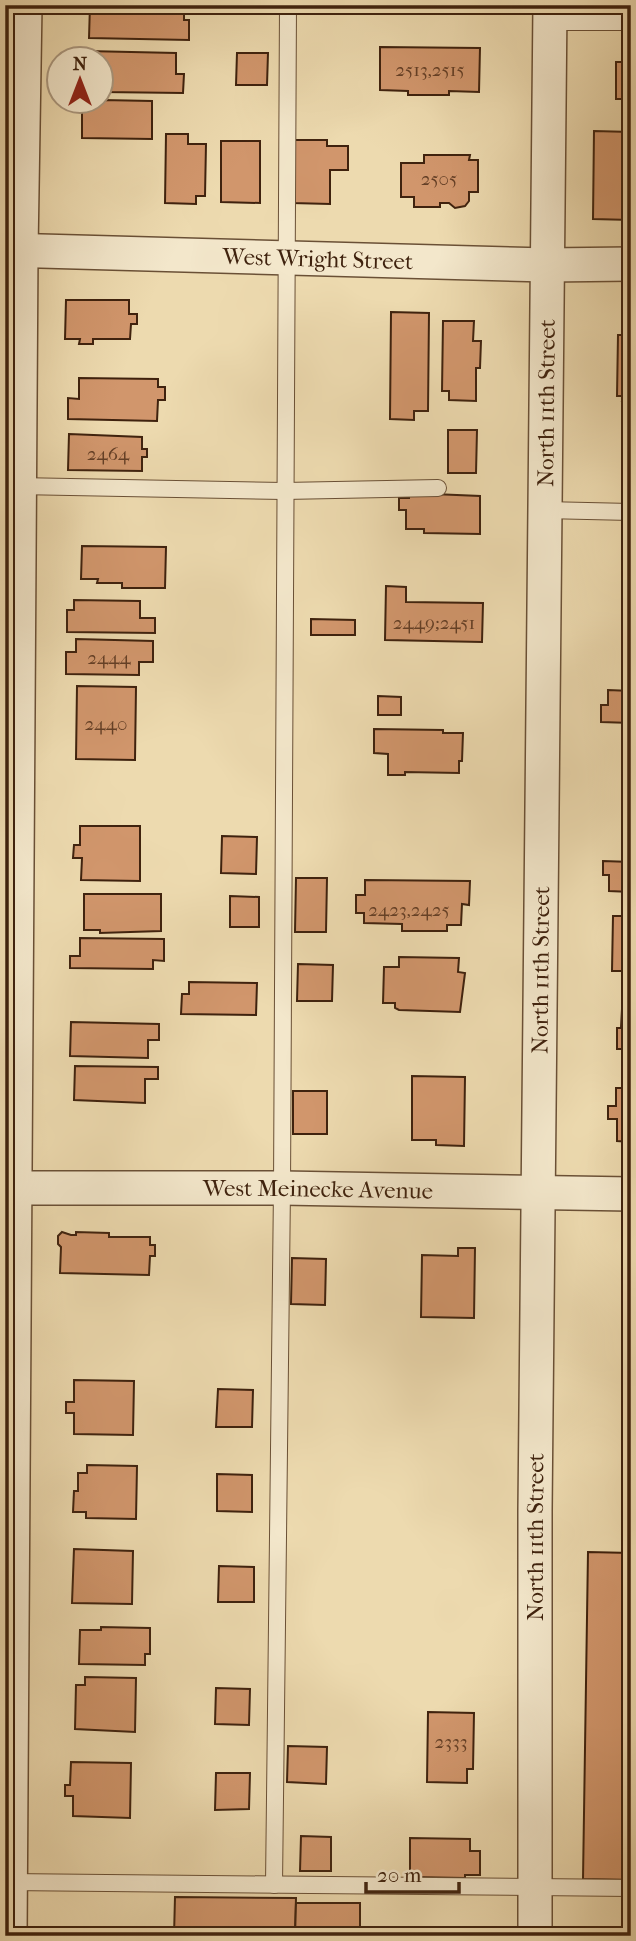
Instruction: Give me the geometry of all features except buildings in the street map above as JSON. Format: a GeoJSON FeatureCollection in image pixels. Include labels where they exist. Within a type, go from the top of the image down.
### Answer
{"type":"FeatureCollection","features":[{"type":"Feature","properties":{"kind":"street"},"geometry":{"type":"LineString","coordinates":[[10,1936],[7,1882],[13,250],[15,38],[25,5]]}},
{"type":"Feature","properties":{"kind":"street","name":"North 11th Street"},"geometry":{"type":"LineString","coordinates":[[535,1936],[535,1511],[549,14]]}},
{"type":"Feature","properties":{"kind":"street","name":"West Wright Street"},"geometry":{"type":"LineString","coordinates":[[13,250],[547,265],[631,264]]}},
{"type":"Feature","properties":{"kind":"street","name":"West Meinecke Avenue"},"geometry":{"type":"LineString","coordinates":[[10,1188],[282,1188],[631,1194]]}},
{"type":"Feature","properties":{"kind":"lane"},"geometry":{"type":"LineString","coordinates":[[274,1885],[282,1188],[288,5]]}},
{"type":"Feature","properties":{"kind":"lane"},"geometry":{"type":"LineString","coordinates":[[549,14],[631,22]]}},
{"type":"Feature","properties":{"kind":"lane"},"geometry":{"type":"LineString","coordinates":[[13,486],[284,491],[438,488]]}},
{"type":"Feature","properties":{"kind":"lane"},"geometry":{"type":"LineString","coordinates":[[544,510],[631,512]]}},
{"type":"Feature","properties":{"kind":"lane"},"geometry":{"type":"LineString","coordinates":[[7,1882],[631,1888]]}}]}
